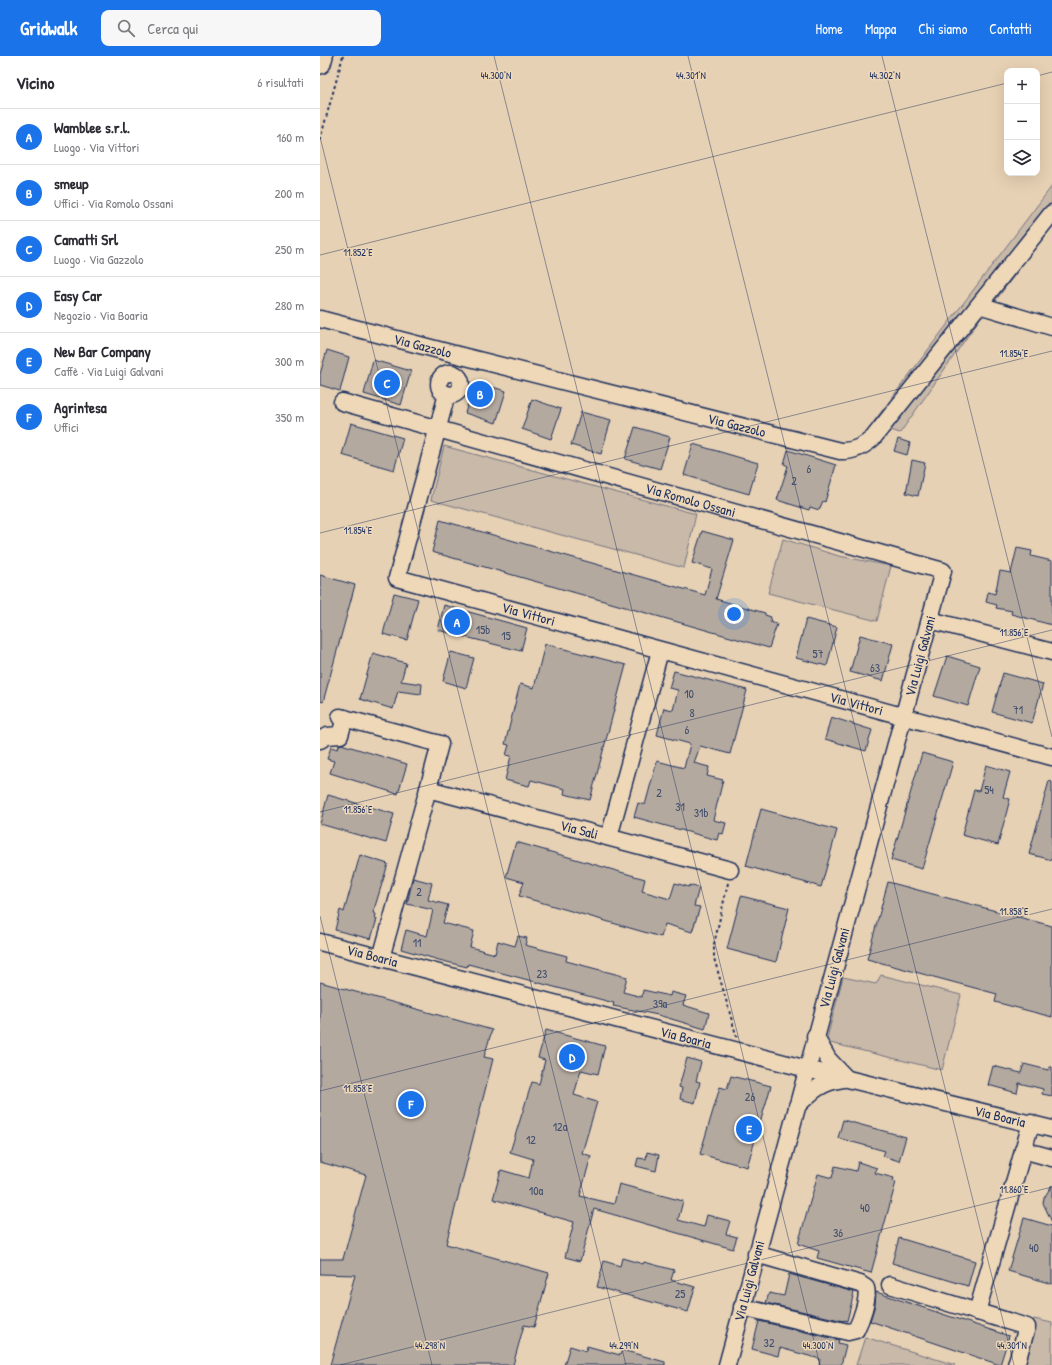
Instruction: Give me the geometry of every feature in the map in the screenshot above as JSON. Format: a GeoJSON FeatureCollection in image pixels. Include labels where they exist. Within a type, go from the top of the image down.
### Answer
{"type":"FeatureCollection","features":[{"type":"Feature","properties":{"kind":"main road"},"geometry":{"type":"LineString","coordinates":[[320,63],[322,56]]}},
{"type":"Feature","properties":{"kind":"street","name":"Via Gazzolo"},"geometry":{"type":"LineString","coordinates":[[320,319],[847,452],[861,448],[873,438],[1052,213]]}},
{"type":"Feature","properties":{"kind":"street"},"geometry":{"type":"LineString","coordinates":[[979,305],[1052,327]]}},
{"type":"Feature","properties":{"kind":"street"},"geometry":{"type":"LineString","coordinates":[[438,429],[448,394],[454,393],[459,389],[460,382],[453,374],[458,355]]}},
{"type":"Feature","properties":{"kind":"street","name":"Via Romolo Ossani"},"geometry":{"type":"LineString","coordinates":[[342,402],[943,571]]}},
{"type":"Feature","properties":{"kind":"street","name":"Via Vittori"},"geometry":{"type":"LineString","coordinates":[[438,429],[397,578],[1052,757]]}},
{"type":"Feature","properties":{"kind":"street","name":"Via Luigi Galvani"},"geometry":{"type":"LineString","coordinates":[[726,1365],[943,571]]}},
{"type":"Feature","properties":{"kind":"street"},"geometry":{"type":"LineString","coordinates":[[930,620],[1052,652]]}},
{"type":"Feature","properties":{"kind":"street"},"geometry":{"type":"LineString","coordinates":[[609,837],[660,651]]}},
{"type":"Feature","properties":{"kind":"street"},"geometry":{"type":"LineString","coordinates":[[320,740],[327,736],[340,734],[342,717],[440,744],[381,958]]}},
{"type":"Feature","properties":{"kind":"street","name":"Via Sali"},"geometry":{"type":"LineString","coordinates":[[428,789],[730,870]]}},
{"type":"Feature","properties":{"kind":"street","name":"Via Boaria"},"geometry":{"type":"LineString","coordinates":[[320,942],[806,1069],[1052,1129]]}},
{"type":"Feature","properties":{"kind":"street"},"geometry":{"type":"LineString","coordinates":[[815,1036],[822,1051],[846,1079]]}},
{"type":"Feature","properties":{"kind":"street"},"geometry":{"type":"LineString","coordinates":[[796,1106],[823,1084],[833,1080],[846,1079]]}},
{"type":"Feature","properties":{"kind":"street"},"geometry":{"type":"LineString","coordinates":[[977,1312],[1031,1123]]}},
{"type":"Feature","properties":{"kind":"street"},"geometry":{"type":"LineString","coordinates":[[1023,1150],[1052,1158]]}},
{"type":"Feature","properties":{"kind":"street"},"geometry":{"type":"LineString","coordinates":[[742,1307],[848,1332],[856,1330],[860,1322],[867,1293],[866,1288],[860,1284],[756,1254]]}},
{"type":"Feature","properties":{"kind":"street"},"geometry":{"type":"LineString","coordinates":[[890,1285],[1027,1327],[1016,1365]]}},
{"type":"Feature","properties":{"kind":"path"},"geometry":{"type":"LineString","coordinates":[[320,140],[343,56]]}},
{"type":"Feature","properties":{"kind":"path"},"geometry":{"type":"LineString","coordinates":[[730,870],[714,944],[714,958],[741,1052]]}},
{"type":"Feature","properties":{"kind":"shaded area"},"geometry":{"type":"Polygon","coordinates":[[[1052,186],[1052,225],[996,300],[981,317],[900,433],[872,424],[1052,186]]]}},
{"type":"Feature","properties":{"kind":"shaded area"},"geometry":{"type":"Polygon","coordinates":[[[444,446],[696,514],[684,568],[431,500],[444,446]]]}},
{"type":"Feature","properties":{"kind":"shaded area"},"geometry":{"type":"Polygon","coordinates":[[[783,539],[839,556],[891,566],[877,621],[768,593],[783,539]]]}},
{"type":"Feature","properties":{"kind":"shaded area"},"geometry":{"type":"Polygon","coordinates":[[[881,975],[961,995],[942,1070],[826,1042],[843,977],[876,984],[881,975]]]}},
{"type":"Feature","properties":{"kind":"shaded area"},"geometry":{"type":"Polygon","coordinates":[[[1034,1319],[1052,1323],[1052,1365],[1020,1365],[1034,1319]]]}},
{"type":"Feature","properties":{"kind":"shaded area"},"geometry":{"type":"Polygon","coordinates":[[[865,1337],[955,1365],[856,1365],[865,1337]]]}},
{"type":"Feature","properties":{"kind":"building"},"geometry":{"type":"Polygon","coordinates":[[[327,350],[349,357],[340,391],[320,385],[320,374],[327,350]]]}},
{"type":"Feature","properties":{"kind":"building"},"geometry":{"type":"Polygon","coordinates":[[[373,360],[411,371],[401,405],[364,394],[373,360]]]}},
{"type":"Feature","properties":{"kind":"building"},"geometry":{"type":"Polygon","coordinates":[[[475,382],[506,391],[496,423],[465,413],[475,382]]]}},
{"type":"Feature","properties":{"kind":"building"},"geometry":{"type":"Polygon","coordinates":[[[532,399],[561,409],[551,439],[522,429],[532,399]]]}},
{"type":"Feature","properties":{"kind":"building"},"geometry":{"type":"Polygon","coordinates":[[[581,412],[611,420],[601,454],[571,445],[581,412]]]}},
{"type":"Feature","properties":{"kind":"building"},"geometry":{"type":"Polygon","coordinates":[[[351,423],[403,438],[394,470],[342,455],[351,423]]]}},
{"type":"Feature","properties":{"kind":"building"},"geometry":{"type":"Polygon","coordinates":[[[635,427],[670,437],[660,469],[625,459],[635,427]]]}},
{"type":"Feature","properties":{"kind":"building"},"geometry":{"type":"Polygon","coordinates":[[[898,439],[910,443],[907,455],[894,451],[898,439]]]}},
{"type":"Feature","properties":{"kind":"building"},"geometry":{"type":"Polygon","coordinates":[[[693,444],[758,463],[749,494],[684,475],[693,444]]]}},
{"type":"Feature","properties":{"kind":"building"},"geometry":{"type":"Polygon","coordinates":[[[788,450],[836,465],[825,502],[823,501],[819,510],[810,507],[809,510],[777,500],[788,466],[784,464],[788,450]]]}},
{"type":"Feature","properties":{"kind":"building"},"geometry":{"type":"Polygon","coordinates":[[[912,460],[925,463],[918,496],[906,493],[912,460]]]}},
{"type":"Feature","properties":{"kind":"building"},"geometry":{"type":"Polygon","coordinates":[[[440,520],[705,595],[712,569],[692,563],[702,531],[734,540],[716,599],[765,613],[765,615],[771,617],[770,622],[777,624],[769,648],[432,552],[440,520]]]}},
{"type":"Feature","properties":{"kind":"building"},"geometry":{"type":"Polygon","coordinates":[[[1017,548],[1032,551],[1031,556],[1052,561],[1052,625],[1011,614],[1012,611],[996,608],[997,605],[986,602],[988,592],[995,594],[1000,571],[1011,573],[1017,548]]]}},
{"type":"Feature","properties":{"kind":"building"},"geometry":{"type":"Polygon","coordinates":[[[320,575],[355,585],[323,702],[320,701],[320,575]]]}},
{"type":"Feature","properties":{"kind":"building"},"geometry":{"type":"Polygon","coordinates":[[[394,593],[418,599],[407,640],[383,634],[394,593]]]}},
{"type":"Feature","properties":{"kind":"building"},"geometry":{"type":"Polygon","coordinates":[[[444,605],[527,628],[521,651],[438,630],[444,605]]]}},
{"type":"Feature","properties":{"kind":"building"},"geometry":{"type":"Polygon","coordinates":[[[806,619],[837,627],[827,666],[796,658],[806,619]]]}},
{"type":"Feature","properties":{"kind":"building"},"geometry":{"type":"Polygon","coordinates":[[[860,635],[893,644],[883,681],[850,672],[860,635]]]}},
{"type":"Feature","properties":{"kind":"building"},"geometry":{"type":"Polygon","coordinates":[[[545,644],[626,665],[590,800],[564,794],[565,789],[531,780],[529,786],[505,780],[511,756],[506,755],[509,745],[505,744],[520,684],[534,688],[545,644]]]}},
{"type":"Feature","properties":{"kind":"building"},"geometry":{"type":"Polygon","coordinates":[[[451,652],[474,658],[466,688],[443,681],[451,652]]]}},
{"type":"Feature","properties":{"kind":"building"},"geometry":{"type":"Polygon","coordinates":[[[373,653],[406,663],[401,681],[422,684],[421,694],[398,691],[393,709],[360,699],[373,653]]]}},
{"type":"Feature","properties":{"kind":"building"},"geometry":{"type":"Polygon","coordinates":[[[947,656],[980,666],[968,706],[934,696],[947,656]]]}},
{"type":"Feature","properties":{"kind":"building"},"geometry":{"type":"Polygon","coordinates":[[[674,671],[747,690],[730,754],[700,746],[694,763],[709,767],[707,776],[723,780],[713,820],[726,823],[723,834],[719,833],[717,840],[634,817],[638,803],[645,805],[657,761],[684,768],[690,744],[657,735],[664,708],[673,710],[678,690],[669,688],[674,671]]]}},
{"type":"Feature","properties":{"kind":"building"},"geometry":{"type":"Polygon","coordinates":[[[1003,673],[1043,684],[1032,723],[992,712],[1003,673]]]}},
{"type":"Feature","properties":{"kind":"building"},"geometry":{"type":"Polygon","coordinates":[[[831,717],[872,730],[866,751],[825,739],[831,717]]]}},
{"type":"Feature","properties":{"kind":"building"},"geometry":{"type":"Polygon","coordinates":[[[341,744],[407,764],[398,794],[330,773],[334,761],[327,759],[331,747],[338,749],[339,745],[341,744]]]}},
{"type":"Feature","properties":{"kind":"building"},"geometry":{"type":"Polygon","coordinates":[[[922,753],[953,762],[922,869],[891,860],[922,753]]]}},
{"type":"Feature","properties":{"kind":"building"},"geometry":{"type":"Polygon","coordinates":[[[986,765],[1010,772],[1003,797],[1010,799],[998,845],[962,835],[974,790],[979,791],[986,765]]]}},
{"type":"Feature","properties":{"kind":"building"},"geometry":{"type":"Polygon","coordinates":[[[1049,781],[1052,782],[1052,860],[1029,854],[1049,781]]]}},
{"type":"Feature","properties":{"kind":"building"},"geometry":{"type":"Polygon","coordinates":[[[328,795],[394,814],[386,843],[320,824],[328,795]]]}},
{"type":"Feature","properties":{"kind":"building"},"geometry":{"type":"Polygon","coordinates":[[[761,809],[837,830],[821,887],[746,866],[761,809]]]}},
{"type":"Feature","properties":{"kind":"building"},"geometry":{"type":"Polygon","coordinates":[[[516,842],[645,879],[642,891],[670,899],[675,883],[699,888],[694,906],[700,907],[692,932],[665,924],[661,937],[519,896],[524,882],[506,877],[516,842]]]}},
{"type":"Feature","properties":{"kind":"building"},"geometry":{"type":"Polygon","coordinates":[[[360,855],[388,864],[373,913],[376,914],[375,919],[377,919],[371,939],[335,930],[340,910],[344,912],[360,855]]]}},
{"type":"Feature","properties":{"kind":"building"},"geometry":{"type":"Polygon","coordinates":[[[413,878],[432,883],[428,900],[448,905],[443,923],[474,931],[470,947],[495,954],[498,941],[515,946],[518,936],[527,938],[525,945],[567,956],[566,961],[627,977],[623,992],[642,997],[643,990],[670,996],[671,992],[686,996],[683,1005],[709,1013],[705,1029],[658,1015],[613,1006],[614,1003],[468,964],[467,967],[401,949],[406,930],[427,936],[433,910],[407,904],[413,878]]]}},
{"type":"Feature","properties":{"kind":"building"},"geometry":{"type":"Polygon","coordinates":[[[888,882],[1052,926],[1052,1017],[995,1002],[997,994],[867,959],[888,882]]]}},
{"type":"Feature","properties":{"kind":"building"},"geometry":{"type":"Polygon","coordinates":[[[741,896],[789,908],[776,962],[727,949],[741,896]]]}},
{"type":"Feature","properties":{"kind":"building"},"geometry":{"type":"Polygon","coordinates":[[[320,982],[492,1030],[484,1057],[493,1059],[446,1244],[549,1273],[534,1327],[524,1325],[513,1365],[330,1365],[355,1275],[320,1274],[320,1259],[343,1259],[366,1175],[320,1162],[320,982]]]}},
{"type":"Feature","properties":{"kind":"building"},"geometry":{"type":"Polygon","coordinates":[[[546,1030],[605,1046],[598,1074],[581,1070],[574,1095],[597,1102],[582,1153],[591,1156],[580,1196],[614,1204],[619,1184],[683,1201],[678,1220],[704,1227],[707,1215],[730,1221],[726,1234],[737,1237],[733,1249],[594,1209],[580,1261],[565,1257],[574,1222],[493,1199],[501,1170],[529,1178],[533,1159],[510,1152],[532,1082],[539,1084],[545,1060],[538,1058],[546,1030]]]}},
{"type":"Feature","properties":{"kind":"building"},"geometry":{"type":"Polygon","coordinates":[[[687,1058],[701,1062],[696,1081],[700,1082],[695,1103],[680,1099],[682,1088],[679,1087],[687,1058]]]}},
{"type":"Feature","properties":{"kind":"building"},"geometry":{"type":"Polygon","coordinates":[[[1024,1064],[1048,1070],[1049,1067],[1052,1067],[1052,1096],[1042,1094],[1043,1089],[1019,1083],[1017,1093],[988,1085],[993,1066],[1021,1073],[1024,1064]]]}},
{"type":"Feature","properties":{"kind":"building"},"geometry":{"type":"Polygon","coordinates":[[[731,1076],[771,1086],[747,1167],[700,1154],[720,1087],[727,1089],[731,1076]]]}},
{"type":"Feature","properties":{"kind":"building"},"geometry":{"type":"Polygon","coordinates":[[[843,1120],[906,1137],[899,1161],[883,1156],[885,1151],[838,1138],[843,1120]]]}},
{"type":"Feature","properties":{"kind":"building"},"geometry":{"type":"Polygon","coordinates":[[[647,1152],[659,1155],[656,1171],[636,1166],[638,1158],[646,1159],[647,1152]]]}},
{"type":"Feature","properties":{"kind":"building"},"geometry":{"type":"Polygon","coordinates":[[[858,1162],[877,1168],[875,1173],[894,1178],[893,1181],[896,1182],[871,1273],[817,1258],[819,1251],[798,1244],[818,1174],[832,1178],[835,1166],[856,1171],[858,1162]]]}},
{"type":"Feature","properties":{"kind":"building"},"geometry":{"type":"Polygon","coordinates":[[[1052,1185],[1052,1222],[1043,1203],[1044,1198],[1052,1185]]]}},
{"type":"Feature","properties":{"kind":"building"},"geometry":{"type":"Polygon","coordinates":[[[1024,1218],[1052,1226],[1052,1284],[1008,1271],[1024,1218]]]}},
{"type":"Feature","properties":{"kind":"building"},"geometry":{"type":"Polygon","coordinates":[[[899,1238],[975,1261],[968,1286],[892,1263],[899,1238]]]}},
{"type":"Feature","properties":{"kind":"building"},"geometry":{"type":"Polygon","coordinates":[[[622,1258],[674,1270],[671,1280],[695,1287],[688,1312],[597,1287],[604,1261],[620,1266],[622,1258]]]}},
{"type":"Feature","properties":{"kind":"building"},"geometry":{"type":"Polygon","coordinates":[[[789,1274],[854,1292],[847,1321],[766,1303],[769,1293],[784,1296],[789,1274]]]}},
{"type":"Feature","properties":{"kind":"building"},"geometry":{"type":"Polygon","coordinates":[[[876,1292],[1009,1336],[1000,1365],[870,1321],[875,1305],[876,1292]]]}},
{"type":"Feature","properties":{"kind":"building"},"geometry":{"type":"Polygon","coordinates":[[[759,1321],[839,1340],[838,1343],[846,1345],[841,1365],[819,1365],[820,1359],[780,1348],[778,1356],[752,1349],[759,1321]]]}},
{"type":"Feature","properties":{"kind":"building"},"geometry":{"type":"Polygon","coordinates":[[[570,1346],[586,1351],[587,1346],[620,1355],[622,1350],[665,1362],[665,1365],[564,1365],[570,1346]]]}},
{"type":"Feature","properties":{"kind":"place","name":"Camatti Srl"},"geometry":{"type":"Point","coordinates":[387,383]}},
{"type":"Feature","properties":{"kind":"place","name":"smeup"},"geometry":{"type":"Point","coordinates":[480,394]}},
{"type":"Feature","properties":{"kind":"place","name":"Wamblee s.r.l."},"geometry":{"type":"Point","coordinates":[457,622]}},
{"type":"Feature","properties":{"kind":"place","name":"Easy Car"},"geometry":{"type":"Point","coordinates":[572,1057]}},
{"type":"Feature","properties":{"kind":"place","name":"Agrintesa"},"geometry":{"type":"Point","coordinates":[411,1104]}},
{"type":"Feature","properties":{"kind":"place","name":"New Bar Company"},"geometry":{"type":"Point","coordinates":[749,1129]}}]}
